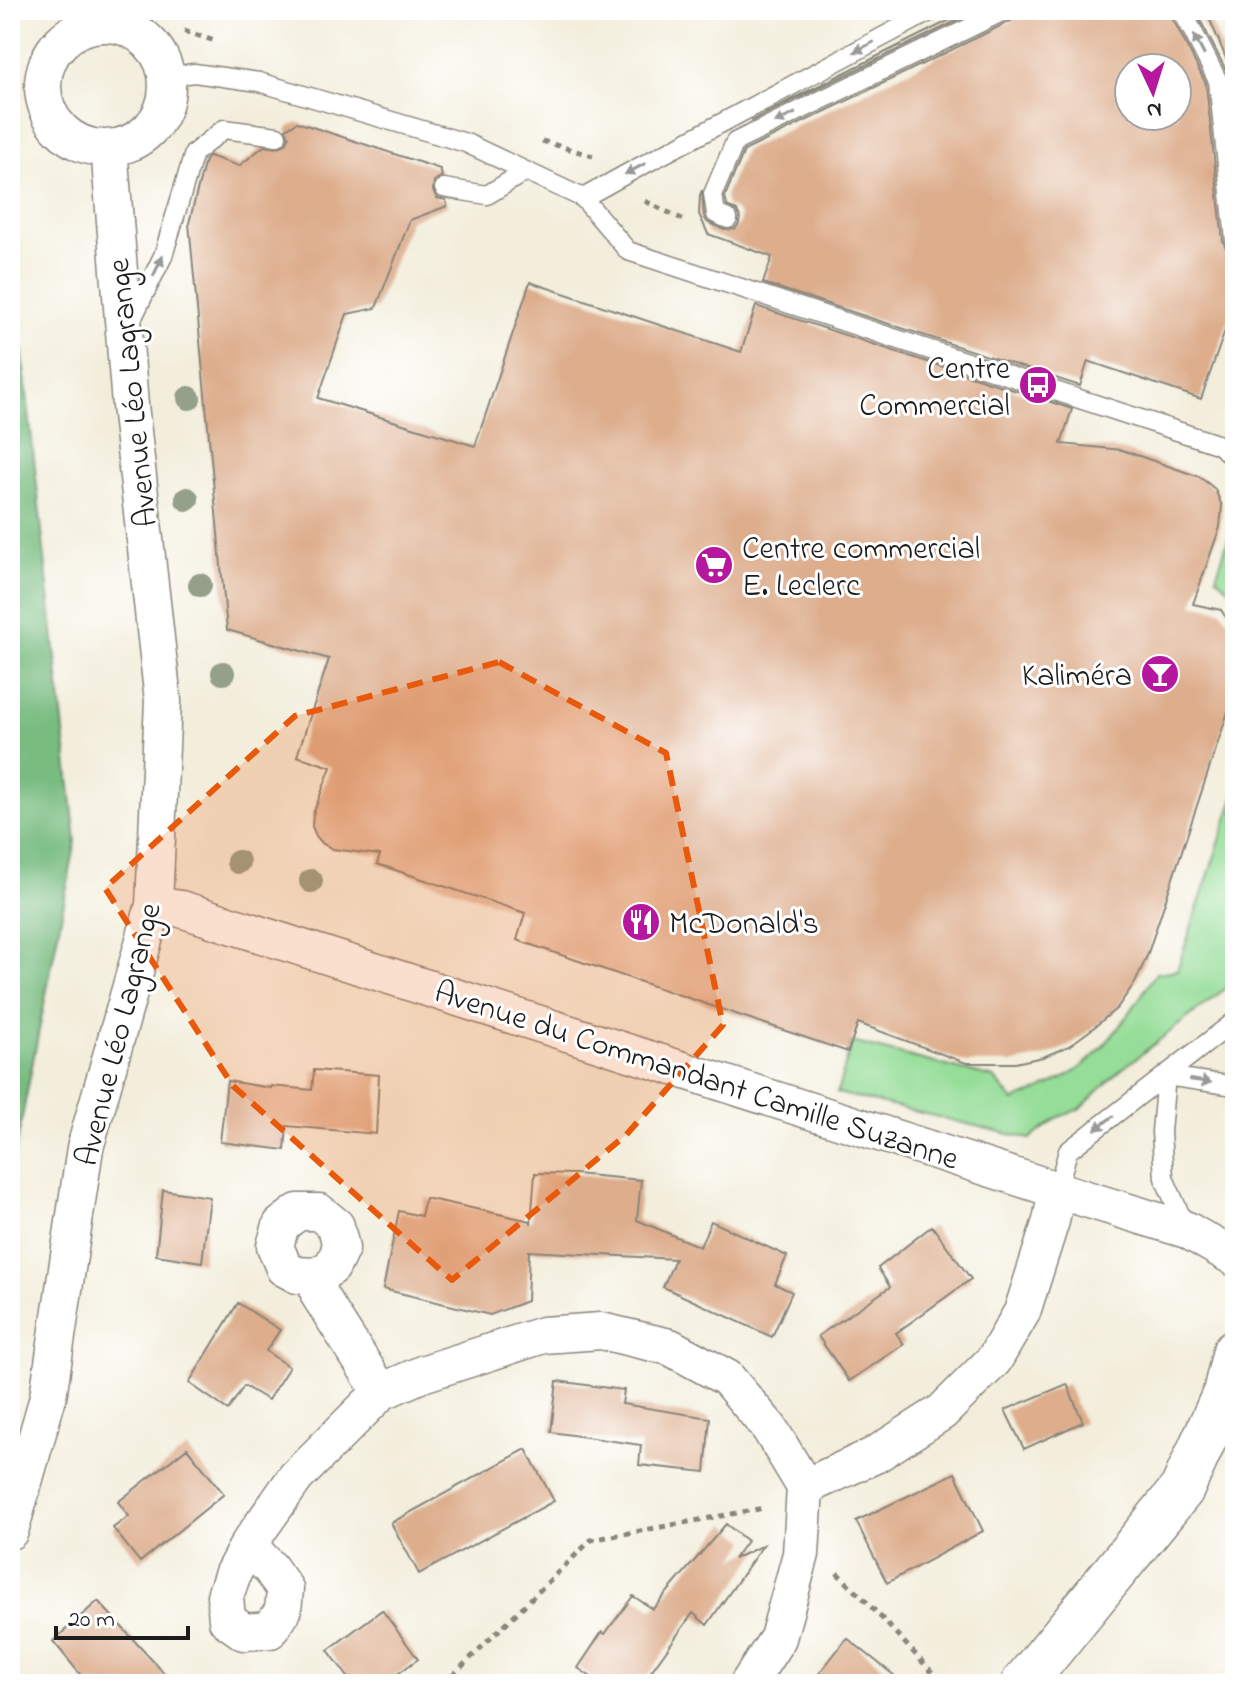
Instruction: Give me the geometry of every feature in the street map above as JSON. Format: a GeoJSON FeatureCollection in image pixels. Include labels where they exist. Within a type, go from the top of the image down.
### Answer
{"type":"FeatureCollection","features":[{"type":"Feature","properties":{"kind":"street"},"geometry":{"type":"LineString","coordinates":[[93,17],[133,30],[149,42],[161,58],[167,77],[167,94],[154,125],[126,145],[109,148],[88,146],[69,137],[54,122],[45,104],[42,83],[47,63],[58,44],[93,17]]}},
{"type":"Feature","properties":{"kind":"street","name":"Avenue Léo Lagrange"},"geometry":{"type":"LineString","coordinates":[[10,1531],[48,1397],[85,1148],[154,905],[163,701],[130,405],[109,148]]}},
{"type":"Feature","properties":{"kind":"street","name":"Avenue du Commandant Camille Suzanne"},"geometry":{"type":"LineString","coordinates":[[154,905],[181,909],[1187,1230],[1235,1258]]}},
{"type":"Feature","properties":{"kind":"street"},"geometry":{"type":"LineString","coordinates":[[804,1494],[875,1455],[942,1412],[994,1360],[1022,1312],[1051,1221],[1057,1190]]}},
{"type":"Feature","properties":{"kind":"street"},"geometry":{"type":"LineString","coordinates":[[316,1276],[319,1295],[381,1392]]}},
{"type":"Feature","properties":{"kind":"street"},"geometry":{"type":"LineString","coordinates":[[248,1545],[296,1477],[381,1392],[422,1374],[543,1335],[601,1331],[670,1347],[727,1378],[770,1429],[804,1494],[801,1554],[778,1638],[748,1684]]}},
{"type":"Feature","properties":{"kind":"street"},"geometry":{"type":"LineString","coordinates":[[1023,1684],[1182,1489],[1225,1393],[1235,1351]]}},
{"type":"Feature","properties":{"kind":"street"},"geometry":{"type":"LineString","coordinates":[[1182,1489],[1235,1454]]}},
{"type":"Feature","properties":{"kind":"lane"},"geometry":{"type":"LineString","coordinates":[[583,198],[933,10]]}},
{"type":"Feature","properties":{"kind":"lane"},"geometry":{"type":"LineString","coordinates":[[728,219],[716,214],[713,194],[735,142],[1006,10]]}},
{"type":"Feature","properties":{"kind":"lane"},"geometry":{"type":"LineString","coordinates":[[1178,10],[1183,12],[1218,81],[1235,240]]}},
{"type":"Feature","properties":{"kind":"lane"},"geometry":{"type":"LineString","coordinates":[[167,77],[194,73],[259,82],[466,143],[583,198],[628,251],[1220,445],[1235,460]]}},
{"type":"Feature","properties":{"kind":"lane"},"geometry":{"type":"LineString","coordinates":[[124,336],[163,256],[194,153],[224,129],[277,136]]}},
{"type":"Feature","properties":{"kind":"lane"},"geometry":{"type":"LineString","coordinates":[[444,188],[487,195],[526,171]]}},
{"type":"Feature","properties":{"kind":"lane"},"geometry":{"type":"LineString","coordinates":[[1057,1190],[1068,1151],[1235,1021]]}},
{"type":"Feature","properties":{"kind":"lane"},"geometry":{"type":"LineString","coordinates":[[1166,1076],[1235,1086]]}},
{"type":"Feature","properties":{"kind":"lane"},"geometry":{"type":"LineString","coordinates":[[1166,1076],[1161,1132],[1164,1178],[1187,1230]]}},
{"type":"Feature","properties":{"kind":"path"},"geometry":{"type":"LineString","coordinates":[[444,1684],[591,1540],[804,1494]]}},
{"type":"Feature","properties":{"kind":"path"},"geometry":{"type":"LineString","coordinates":[[801,1554],[832,1568],[943,1684]]}},
{"type":"Feature","properties":{"kind":"highlighted area"},"geometry":{"type":"Polygon","coordinates":[[[499,662],[666,753],[723,1025],[626,1135],[452,1280],[233,1086],[105,888],[295,716],[499,662]]]}},
{"type":"Feature","properties":{"kind":"green space"},"geometry":{"type":"Polygon","coordinates":[[[10,240],[76,841],[10,1179],[10,240]]]}},
{"type":"Feature","properties":{"kind":"green space"},"geometry":{"type":"Polygon","coordinates":[[[1235,518],[1235,593],[1216,577],[1235,518]]]}},
{"type":"Feature","properties":{"kind":"green space"},"geometry":{"type":"Polygon","coordinates":[[[1235,795],[1235,981],[1117,1073],[1080,1109],[1059,1117],[1030,1139],[837,1093],[852,1042],[994,1078],[1014,1101],[1071,1074],[1095,1054],[1118,1028],[1156,973],[1177,970],[1235,795]]]}},
{"type":"Feature","properties":{"kind":"building"},"geometry":{"type":"Polygon","coordinates":[[[970,10],[979,10],[751,121],[792,99],[970,10]]]}},
{"type":"Feature","properties":{"kind":"building"},"geometry":{"type":"Polygon","coordinates":[[[1018,10],[1166,10],[1190,52],[1113,52],[1113,132],[1193,132],[1193,58],[1206,84],[1223,241],[1226,248],[1235,252],[1235,302],[1201,399],[1088,361],[1080,386],[763,283],[772,257],[708,234],[699,214],[702,190],[707,222],[724,230],[735,229],[739,224],[737,211],[727,206],[725,196],[744,151],[1011,21],[1018,10]]]}},
{"type":"Feature","properties":{"kind":"building"},"geometry":{"type":"Polygon","coordinates":[[[1195,10],[1206,10],[1235,80],[1235,127],[1229,76],[1195,10]]]}},
{"type":"Feature","properties":{"kind":"building","name":"Centre commercial E. Leclerc"},"geometry":{"type":"Polygon","coordinates":[[[297,122],[440,169],[442,176],[434,181],[433,191],[437,198],[446,200],[447,206],[410,220],[376,308],[347,314],[318,398],[475,446],[530,282],[741,352],[756,306],[1072,409],[1061,444],[1122,450],[1200,477],[1215,489],[1222,506],[1220,527],[1193,604],[1221,610],[1235,631],[1235,691],[1147,956],[1136,981],[1117,1008],[1069,1046],[1043,1057],[1015,1063],[966,1063],[858,1023],[848,1052],[517,940],[525,913],[377,864],[380,855],[333,849],[323,844],[312,826],[313,814],[331,767],[297,756],[329,659],[227,630],[189,223],[205,160],[209,156],[239,166],[264,146],[276,148],[286,144],[289,137],[286,129],[297,122]]]}},
{"type":"Feature","properties":{"kind":"building"},"geometry":{"type":"Polygon","coordinates":[[[314,1070],[379,1075],[376,1134],[287,1126],[285,1150],[220,1142],[227,1081],[312,1090],[314,1070]]]}},
{"type":"Feature","properties":{"kind":"building"},"geometry":{"type":"Polygon","coordinates":[[[535,1173],[641,1180],[637,1220],[700,1247],[711,1221],[787,1256],[775,1284],[792,1292],[772,1337],[663,1287],[675,1259],[529,1251],[527,1301],[490,1315],[383,1289],[399,1211],[421,1216],[425,1198],[531,1221],[531,1224],[535,1173]]]}},
{"type":"Feature","properties":{"kind":"building"},"geometry":{"type":"Polygon","coordinates":[[[163,1190],[210,1197],[202,1262],[156,1255],[163,1190]]]}},
{"type":"Feature","properties":{"kind":"building"},"geometry":{"type":"Polygon","coordinates":[[[932,1226],[971,1279],[896,1333],[904,1344],[849,1381],[818,1336],[890,1287],[878,1268],[932,1226]]]}},
{"type":"Feature","properties":{"kind":"building"},"geometry":{"type":"Polygon","coordinates":[[[238,1303],[280,1330],[266,1351],[289,1367],[268,1400],[244,1386],[228,1410],[189,1383],[238,1303]]]}},
{"type":"Feature","properties":{"kind":"building"},"geometry":{"type":"Polygon","coordinates":[[[557,1381],[624,1390],[622,1404],[710,1418],[705,1472],[639,1465],[641,1445],[551,1432],[557,1381]]]}},
{"type":"Feature","properties":{"kind":"building"},"geometry":{"type":"Polygon","coordinates":[[[1067,1384],[1083,1422],[1024,1449],[1005,1410],[1067,1384]]]}},
{"type":"Feature","properties":{"kind":"building"},"geometry":{"type":"Polygon","coordinates":[[[187,1448],[224,1494],[140,1562],[113,1528],[129,1516],[118,1502],[187,1448]]]}},
{"type":"Feature","properties":{"kind":"building"},"geometry":{"type":"Polygon","coordinates":[[[526,1449],[554,1501],[419,1574],[391,1523],[526,1449]]]}},
{"type":"Feature","properties":{"kind":"building"},"geometry":{"type":"Polygon","coordinates":[[[955,1473],[983,1531],[887,1583],[856,1521],[955,1473]]]}},
{"type":"Feature","properties":{"kind":"building"},"geometry":{"type":"Polygon","coordinates":[[[726,1524],[747,1541],[734,1559],[763,1545],[707,1625],[693,1613],[642,1684],[601,1684],[578,1668],[602,1632],[605,1634],[633,1596],[653,1609],[726,1524]]]}},
{"type":"Feature","properties":{"kind":"building"},"geometry":{"type":"Polygon","coordinates":[[[98,1601],[174,1684],[88,1684],[53,1641],[98,1601]]]}},
{"type":"Feature","properties":{"kind":"building"},"geometry":{"type":"Polygon","coordinates":[[[382,1610],[418,1659],[384,1684],[353,1684],[328,1650],[382,1610]]]}},
{"type":"Feature","properties":{"kind":"building"},"geometry":{"type":"Polygon","coordinates":[[[847,1638],[905,1684],[811,1684],[847,1638]]]}},
{"type":"Feature","properties":{"kind":"place","name":"Centre Commercial"},"geometry":{"type":"Point","coordinates":[1038,385]}},
{"type":"Feature","properties":{"kind":"place","name":"Centre commercial E. Leclerc"},"geometry":{"type":"Point","coordinates":[714,565]}},
{"type":"Feature","properties":{"kind":"place","name":"Kaliméra"},"geometry":{"type":"Point","coordinates":[1160,674]}},
{"type":"Feature","properties":{"kind":"place","name":"McDonald's"},"geometry":{"type":"Point","coordinates":[641,922]}}]}
